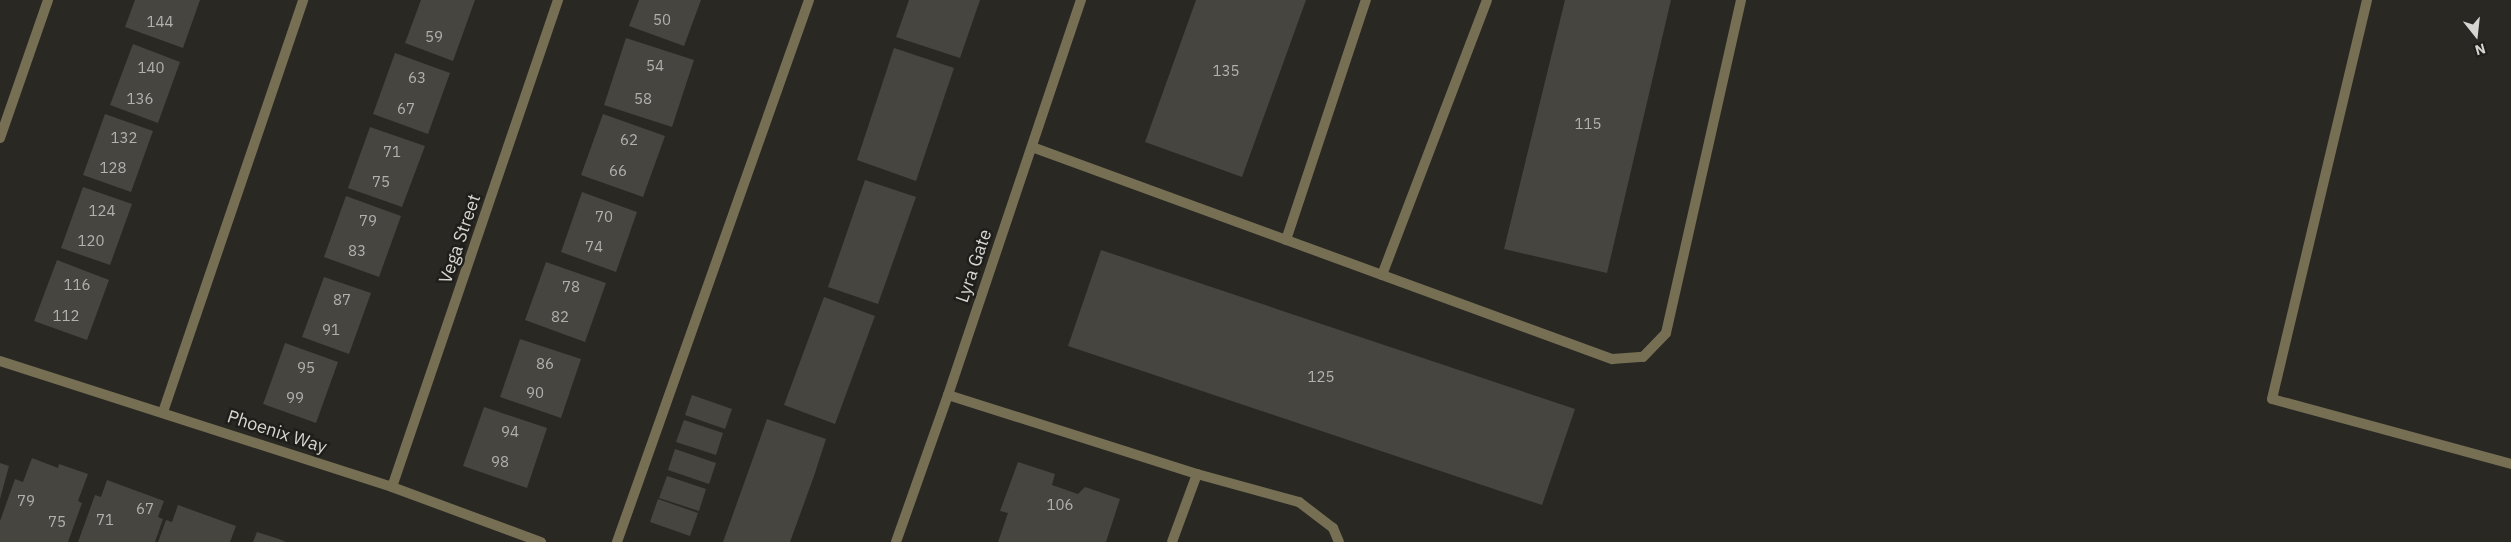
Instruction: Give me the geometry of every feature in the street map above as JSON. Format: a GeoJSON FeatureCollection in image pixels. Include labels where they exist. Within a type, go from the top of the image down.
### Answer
{"type":"FeatureCollection","features":[{"type":"Feature","properties":{"kind":"street"},"geometry":{"type":"LineString","coordinates":[[0,138],[48,0]]}},
{"type":"Feature","properties":{"kind":"street"},"geometry":{"type":"LineString","coordinates":[[163,412],[303,0]]}},
{"type":"Feature","properties":{"kind":"street","name":"Vega Street"},"geometry":{"type":"LineString","coordinates":[[392,488],[558,0]]}},
{"type":"Feature","properties":{"kind":"street"},"geometry":{"type":"LineString","coordinates":[[617,542],[809,0]]}},
{"type":"Feature","properties":{"kind":"street","name":"Lyra Gate"},"geometry":{"type":"LineString","coordinates":[[896,542],[948,395],[1081,0]]}},
{"type":"Feature","properties":{"kind":"street"},"geometry":{"type":"LineString","coordinates":[[1286,240],[1366,0]]}},
{"type":"Feature","properties":{"kind":"street"},"geometry":{"type":"LineString","coordinates":[[1382,275],[1487,0]]}},
{"type":"Feature","properties":{"kind":"street"},"geometry":{"type":"LineString","coordinates":[[1032,147],[1612,359],[1643,358],[1666,333],[1741,0]]}},
{"type":"Feature","properties":{"kind":"street"},"geometry":{"type":"LineString","coordinates":[[2367,0],[2272,399],[2511,463]]}},
{"type":"Feature","properties":{"kind":"street","name":"Phoenix Way"},"geometry":{"type":"LineString","coordinates":[[0,362],[163,412],[392,488],[541,542]]}},
{"type":"Feature","properties":{"kind":"street"},"geometry":{"type":"LineString","coordinates":[[948,395],[1197,474],[1299,502],[1333,528],[1339,542]]}},
{"type":"Feature","properties":{"kind":"street"},"geometry":{"type":"LineString","coordinates":[[1172,542],[1197,474]]}},
{"type":"Feature","properties":{"kind":"building"},"geometry":{"type":"Polygon","coordinates":[[[135,0],[200,0],[183,48],[125,27],[135,0]]]}},
{"type":"Feature","properties":{"kind":"building"},"geometry":{"type":"Polygon","coordinates":[[[421,0],[475,0],[453,61],[405,43],[421,0]]]}},
{"type":"Feature","properties":{"kind":"building"},"geometry":{"type":"Polygon","coordinates":[[[639,0],[701,0],[684,46],[629,26],[639,0]]]}},
{"type":"Feature","properties":{"kind":"building"},"geometry":{"type":"Polygon","coordinates":[[[909,0],[980,0],[960,58],[896,37],[909,0]]]}},
{"type":"Feature","properties":{"kind":"building"},"geometry":{"type":"Polygon","coordinates":[[[1196,0],[1306,0],[1242,177],[1145,142],[1196,0]]]}},
{"type":"Feature","properties":{"kind":"building"},"geometry":{"type":"Polygon","coordinates":[[[1565,0],[1671,0],[1607,273],[1504,249],[1565,0]]]}},
{"type":"Feature","properties":{"kind":"building"},"geometry":{"type":"Polygon","coordinates":[[[626,38],[694,60],[672,127],[604,105],[626,38]]]}},
{"type":"Feature","properties":{"kind":"building"},"geometry":{"type":"Polygon","coordinates":[[[133,44],[180,62],[158,123],[110,105],[133,44]]]}},
{"type":"Feature","properties":{"kind":"building"},"geometry":{"type":"Polygon","coordinates":[[[894,48],[954,68],[916,181],[857,160],[894,48]]]}},
{"type":"Feature","properties":{"kind":"building"},"geometry":{"type":"Polygon","coordinates":[[[395,53],[450,73],[428,134],[373,114],[395,53]]]}},
{"type":"Feature","properties":{"kind":"building"},"geometry":{"type":"Polygon","coordinates":[[[105,114],[153,131],[131,192],[83,175],[105,114]]]}},
{"type":"Feature","properties":{"kind":"building"},"geometry":{"type":"Polygon","coordinates":[[[603,114],[665,136],[643,197],[581,175],[603,114]]]}},
{"type":"Feature","properties":{"kind":"building"},"geometry":{"type":"Polygon","coordinates":[[[370,127],[425,146],[402,207],[348,188],[370,127]]]}},
{"type":"Feature","properties":{"kind":"building"},"geometry":{"type":"Polygon","coordinates":[[[865,180],[916,197],[878,304],[828,287],[865,180]]]}},
{"type":"Feature","properties":{"kind":"building"},"geometry":{"type":"Polygon","coordinates":[[[83,187],[132,204],[110,265],[61,248],[83,187]]]}},
{"type":"Feature","properties":{"kind":"building"},"geometry":{"type":"Polygon","coordinates":[[[582,192],[637,212],[616,272],[561,252],[582,192]]]}},
{"type":"Feature","properties":{"kind":"building"},"geometry":{"type":"Polygon","coordinates":[[[346,196],[401,216],[379,277],[324,257],[346,196]]]}},
{"type":"Feature","properties":{"kind":"building"},"geometry":{"type":"Polygon","coordinates":[[[1101,250],[1575,409],[1542,505],[1068,346],[1101,250]]]}},
{"type":"Feature","properties":{"kind":"building"},"geometry":{"type":"Polygon","coordinates":[[[57,260],[109,280],[87,340],[34,321],[57,260]]]}},
{"type":"Feature","properties":{"kind":"building"},"geometry":{"type":"Polygon","coordinates":[[[546,262],[606,283],[585,342],[525,320],[546,262]]]}},
{"type":"Feature","properties":{"kind":"building"},"geometry":{"type":"Polygon","coordinates":[[[324,277],[371,293],[349,354],[302,337],[324,277]]]}},
{"type":"Feature","properties":{"kind":"building"},"geometry":{"type":"Polygon","coordinates":[[[824,297],[875,316],[835,424],[784,405],[824,297]]]}},
{"type":"Feature","properties":{"kind":"building"},"geometry":{"type":"Polygon","coordinates":[[[520,339],[581,359],[561,418],[500,397],[520,339]]]}},
{"type":"Feature","properties":{"kind":"building"},"geometry":{"type":"Polygon","coordinates":[[[285,343],[338,362],[316,423],[263,404],[285,343]]]}},
{"type":"Feature","properties":{"kind":"building"},"geometry":{"type":"Polygon","coordinates":[[[692,395],[732,409],[725,429],[685,415],[692,395]]]}},
{"type":"Feature","properties":{"kind":"building"},"geometry":{"type":"Polygon","coordinates":[[[484,407],[547,428],[527,488],[463,466],[484,407]]]}},
{"type":"Feature","properties":{"kind":"building"},"geometry":{"type":"Polygon","coordinates":[[[767,419],[826,439],[814,476],[790,542],[723,542],[767,419]]]}},
{"type":"Feature","properties":{"kind":"building"},"geometry":{"type":"Polygon","coordinates":[[[684,420],[723,433],[716,455],[676,442],[684,420]]]}},
{"type":"Feature","properties":{"kind":"building"},"geometry":{"type":"Polygon","coordinates":[[[675,449],[716,463],[709,484],[668,470],[675,449]]]}},
{"type":"Feature","properties":{"kind":"building"},"geometry":{"type":"Polygon","coordinates":[[[32,458],[58,468],[59,464],[88,474],[78,501],[82,503],[68,542],[0,542],[0,521],[15,479],[23,482],[32,458]]]}},
{"type":"Feature","properties":{"kind":"building"},"geometry":{"type":"Polygon","coordinates":[[[1018,462],[1055,474],[1052,485],[1078,494],[1085,487],[1120,499],[1106,542],[998,542],[1008,513],[1000,511],[1018,462]]]}},
{"type":"Feature","properties":{"kind":"building"},"geometry":{"type":"Polygon","coordinates":[[[0,463],[9,466],[0,499],[0,463]]]}},
{"type":"Feature","properties":{"kind":"building"},"geometry":{"type":"Polygon","coordinates":[[[667,476],[706,489],[699,511],[659,498],[667,476]]]}},
{"type":"Feature","properties":{"kind":"building"},"geometry":{"type":"Polygon","coordinates":[[[107,480],[164,501],[158,517],[163,519],[155,542],[78,542],[95,495],[101,497],[107,480]]]}},
{"type":"Feature","properties":{"kind":"building"},"geometry":{"type":"Polygon","coordinates":[[[658,499],[698,513],[690,536],[650,522],[658,499]]]}},
{"type":"Feature","properties":{"kind":"building"},"geometry":{"type":"Polygon","coordinates":[[[178,505],[236,526],[230,542],[158,542],[166,520],[172,522],[178,505]]]}},
{"type":"Feature","properties":{"kind":"building"},"geometry":{"type":"Polygon","coordinates":[[[257,532],[279,539],[286,542],[253,542],[257,532]]]}}]}
